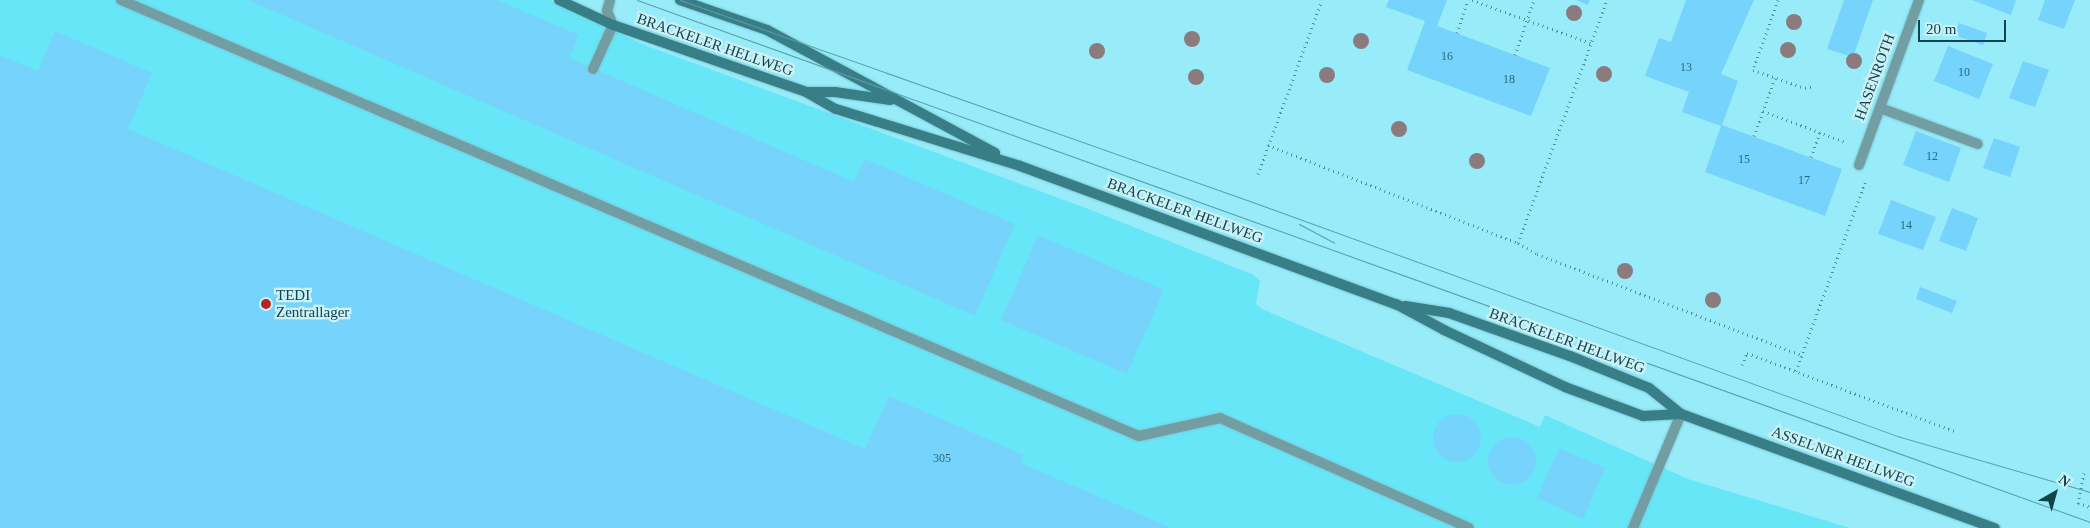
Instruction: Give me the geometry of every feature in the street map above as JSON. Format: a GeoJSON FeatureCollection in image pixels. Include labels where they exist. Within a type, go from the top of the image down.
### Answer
{"type":"FeatureCollection","features":[{"type":"Feature","properties":{"kind":"main road","name":"BRACKELER HELLWEG"},"geometry":{"type":"LineString","coordinates":[[559,0],[613,25],[806,92],[836,109],[1020,166],[1396,304],[1444,330],[1583,393],[1644,416],[1681,414]]}},
{"type":"Feature","properties":{"kind":"main road","name":"BRACKELER HELLWEG"},"geometry":{"type":"LineString","coordinates":[[680,0],[767,30],[1020,166]]}},
{"type":"Feature","properties":{"kind":"main road","name":"BRACKELER HELLWEG"},"geometry":{"type":"LineString","coordinates":[[806,92],[862,94],[898,101]]}},
{"type":"Feature","properties":{"kind":"main road","name":"BRACKELER HELLWEG"},"geometry":{"type":"LineString","coordinates":[[1396,304],[1449,313],[1570,356],[1649,388],[1681,414]]}},
{"type":"Feature","properties":{"kind":"main road","name":"ASSELNER HELLWEG"},"geometry":{"type":"LineString","coordinates":[[1681,414],[1995,528]]}},
{"type":"Feature","properties":{"kind":"street"},"geometry":{"type":"LineString","coordinates":[[121,0],[1139,436],[1220,418],[1469,528]]}},
{"type":"Feature","properties":{"kind":"street"},"geometry":{"type":"LineString","coordinates":[[593,68],[613,25],[607,11],[610,0]]}},
{"type":"Feature","properties":{"kind":"street","name":"HASENROTH"},"geometry":{"type":"LineString","coordinates":[[1860,162],[1919,0]]}},
{"type":"Feature","properties":{"kind":"street"},"geometry":{"type":"LineString","coordinates":[[1880,108],[1978,144]]}},
{"type":"Feature","properties":{"kind":"street"},"geometry":{"type":"LineString","coordinates":[[1633,528],[1681,414]]}},
{"type":"Feature","properties":{"kind":"path"},"geometry":{"type":"LineString","coordinates":[[1258,174],[1322,0]]}},
{"type":"Feature","properties":{"kind":"path"},"geometry":{"type":"LineString","coordinates":[[1457,33],[1470,0],[1591,44]]}},
{"type":"Feature","properties":{"kind":"path"},"geometry":{"type":"LineString","coordinates":[[1515,55],[1534,0]]}},
{"type":"Feature","properties":{"kind":"path"},"geometry":{"type":"LineString","coordinates":[[1518,243],[1607,0]]}},
{"type":"Feature","properties":{"kind":"path"},"geometry":{"type":"LineString","coordinates":[[1778,0],[1753,70],[1805,88],[1813,86]]}},
{"type":"Feature","properties":{"kind":"path"},"geometry":{"type":"LineString","coordinates":[[1754,136],[1775,78]]}},
{"type":"Feature","properties":{"kind":"path"},"geometry":{"type":"LineString","coordinates":[[1763,111],[1849,143],[1846,153],[1860,162],[1866,186],[1796,371]]}},
{"type":"Feature","properties":{"kind":"path"},"geometry":{"type":"LineString","coordinates":[[1811,157],[1820,132]]}},
{"type":"Feature","properties":{"kind":"path"},"geometry":{"type":"LineString","coordinates":[[1268,145],[1518,243],[1537,254],[1802,355]]}},
{"type":"Feature","properties":{"kind":"path"},"geometry":{"type":"LineString","coordinates":[[1742,366],[1747,353],[1957,432]]}},
{"type":"Feature","properties":{"kind":"path"},"geometry":{"type":"LineString","coordinates":[[2084,473],[2078,503],[2090,507]]}},
{"type":"Feature","properties":{"kind":"shaded area"},"geometry":{"type":"Polygon","coordinates":[[[0,0],[550,0],[642,44],[1091,210],[1254,275],[1260,281],[1256,304],[1262,309],[1540,427],[1545,415],[1688,479],[1850,528],[0,528],[0,0]]]}},
{"type":"Feature","properties":{"kind":"building"},"geometry":{"type":"Polygon","coordinates":[[[248,0],[497,0],[579,35],[569,58],[854,182],[865,159],[1015,224],[975,316],[248,0]]]}},
{"type":"Feature","properties":{"kind":"building"},"geometry":{"type":"Polygon","coordinates":[[[1389,0],[1447,0],[1437,26],[1550,68],[1531,116],[1407,70],[1425,21],[1386,7],[1389,0]]]}},
{"type":"Feature","properties":{"kind":"building"},"geometry":{"type":"Polygon","coordinates":[[[1576,0],[1590,0],[1588,5],[1576,0]]]}},
{"type":"Feature","properties":{"kind":"building"},"geometry":{"type":"Polygon","coordinates":[[[1686,0],[1754,0],[1721,74],[1738,81],[1722,125],[1842,169],[1825,216],[1705,172],[1721,126],[1682,112],[1689,92],[1645,76],[1659,38],[1671,42],[1686,0]]]}},
{"type":"Feature","properties":{"kind":"building"},"geometry":{"type":"Polygon","coordinates":[[[1844,0],[1873,0],[1853,57],[1827,49],[1844,0]]]}},
{"type":"Feature","properties":{"kind":"building"},"geometry":{"type":"Polygon","coordinates":[[[1972,0],[2016,0],[2011,15],[1972,0]]]}},
{"type":"Feature","properties":{"kind":"building"},"geometry":{"type":"Polygon","coordinates":[[[2045,0],[2075,0],[2064,29],[2038,20],[2045,0]]]}},
{"type":"Feature","properties":{"kind":"building"},"geometry":{"type":"Polygon","coordinates":[[[1959,23],[1987,33],[1983,45],[1954,35],[1959,23]]]}},
{"type":"Feature","properties":{"kind":"building","name":"TEDI Zentrallager"},"geometry":{"type":"Polygon","coordinates":[[[55,31],[152,73],[128,129],[865,449],[889,396],[1024,455],[1021,463],[1171,528],[0,528],[0,55],[38,71],[55,31]]]}},
{"type":"Feature","properties":{"kind":"building"},"geometry":{"type":"Polygon","coordinates":[[[1948,46],[1993,64],[1979,99],[1934,81],[1948,46]]]}},
{"type":"Feature","properties":{"kind":"building"},"geometry":{"type":"Polygon","coordinates":[[[2023,61],[2049,70],[2035,107],[2009,98],[2023,61]]]}},
{"type":"Feature","properties":{"kind":"building"},"geometry":{"type":"Polygon","coordinates":[[[1916,131],[1961,148],[1949,182],[1903,165],[1916,131]]]}},
{"type":"Feature","properties":{"kind":"building"},"geometry":{"type":"Polygon","coordinates":[[[1994,138],[2020,147],[2010,177],[1983,168],[1994,138]]]}},
{"type":"Feature","properties":{"kind":"building"},"geometry":{"type":"Polygon","coordinates":[[[1891,200],[1936,217],[1923,250],[1878,234],[1891,200]]]}},
{"type":"Feature","properties":{"kind":"building"},"geometry":{"type":"Polygon","coordinates":[[[1952,208],[1978,218],[1966,251],[1939,241],[1952,208]]]}},
{"type":"Feature","properties":{"kind":"building"},"geometry":{"type":"Polygon","coordinates":[[[1038,235],[1164,290],[1127,374],[1001,320],[1038,235]]]}},
{"type":"Feature","properties":{"kind":"building"},"geometry":{"type":"Polygon","coordinates":[[[1920,287],[1957,301],[1952,313],[1916,299],[1920,287]]]}},
{"type":"Feature","properties":{"kind":"building"},"geometry":{"type":"Polygon","coordinates":[[[1457,414],[1466,416],[1474,421],[1479,429],[1481,438],[1479,447],[1474,455],[1466,460],[1457,462],[1448,460],[1440,455],[1435,447],[1433,438],[1435,429],[1440,421],[1448,416],[1457,414]]]}},
{"type":"Feature","properties":{"kind":"building"},"geometry":{"type":"Polygon","coordinates":[[[1512,437],[1521,439],[1529,444],[1534,452],[1536,461],[1534,470],[1529,478],[1521,483],[1512,485],[1503,483],[1495,478],[1490,470],[1488,461],[1490,452],[1495,444],[1503,439],[1512,437]]]}},
{"type":"Feature","properties":{"kind":"building"},"geometry":{"type":"Polygon","coordinates":[[[1559,448],[1605,468],[1583,519],[1537,498],[1559,448]]]}},
{"type":"Feature","properties":{"kind":"tram line"},"geometry":{"type":"LineString","coordinates":[[637,0],[2090,522]]}},
{"type":"Feature","properties":{"kind":"tram line"},"geometry":{"type":"LineString","coordinates":[[680,0],[1247,200],[1897,436],[2090,492]]}},
{"type":"Feature","properties":{"kind":"tram line"},"geometry":{"type":"LineString","coordinates":[[1299,224],[1334,243]]}},
{"type":"Feature","properties":{"kind":"place","name":"TEDI Zentrallager"},"geometry":{"type":"Point","coordinates":[266,304]}}]}
